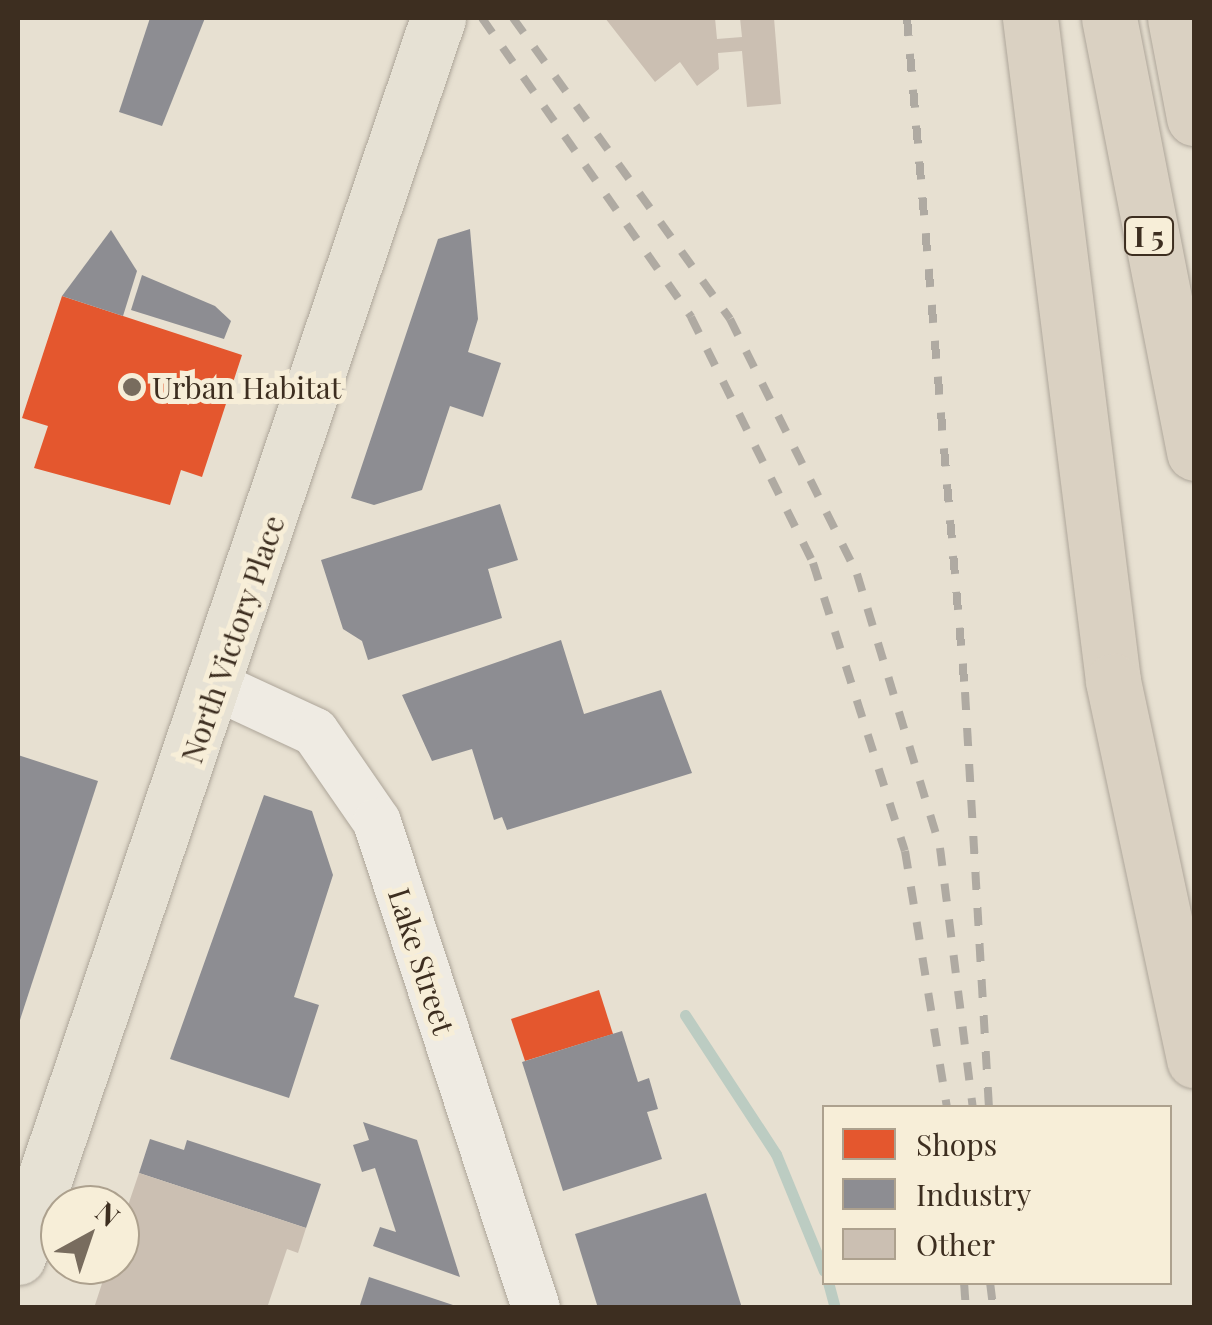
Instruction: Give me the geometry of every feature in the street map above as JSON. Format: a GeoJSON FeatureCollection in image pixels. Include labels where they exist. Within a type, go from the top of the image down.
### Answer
{"type":"FeatureCollection","features":[{"type":"Feature","properties":{"kind":"highway"},"geometry":{"type":"LineString","coordinates":[[1030,18],[1113,681],[1194,1060]]}},
{"type":"Feature","properties":{"kind":"highway","name":"I 5"},"geometry":{"type":"LineString","coordinates":[[1109,18],[1194,453]]}},
{"type":"Feature","properties":{"kind":"highway"},"geometry":{"type":"LineString","coordinates":[[1175,18],[1194,118]]}},
{"type":"Feature","properties":{"kind":"main road","name":"North Victory Place"},"geometry":{"type":"LineString","coordinates":[[18,1257],[216,686],[438,18]]}},
{"type":"Feature","properties":{"kind":"street","name":"Lake Street"},"geometry":{"type":"LineString","coordinates":[[216,686],[316,732],[376,822],[536,1308]]}},
{"type":"Feature","properties":{"kind":"building: Shops","name":"Urban Habitat"},"geometry":{"type":"Polygon","coordinates":[[[62,296],[242,355],[202,477],[181,470],[170,505],[34,468],[48,426],[22,418],[62,296]]]}},
{"type":"Feature","properties":{"kind":"building: Shops"},"geometry":{"type":"Polygon","coordinates":[[[599,990],[613,1034],[525,1061],[511,1019],[599,990]]]}},
{"type":"Feature","properties":{"kind":"building: Industry"},"geometry":{"type":"Polygon","coordinates":[[[150,18],[205,18],[162,126],[119,112],[150,18]]]}},
{"type":"Feature","properties":{"kind":"building: Industry"},"geometry":{"type":"Polygon","coordinates":[[[470,229],[478,319],[468,352],[501,363],[483,417],[450,406],[422,490],[374,505],[351,498],[438,239],[470,229]]]}},
{"type":"Feature","properties":{"kind":"building: Industry"},"geometry":{"type":"Polygon","coordinates":[[[111,230],[137,271],[123,316],[62,296],[111,230]]]}},
{"type":"Feature","properties":{"kind":"building: Industry"},"geometry":{"type":"Polygon","coordinates":[[[142,275],[215,306],[231,321],[224,339],[131,310],[142,275]]]}},
{"type":"Feature","properties":{"kind":"building: Industry"},"geometry":{"type":"Polygon","coordinates":[[[500,504],[518,560],[488,569],[502,618],[368,660],[362,641],[343,629],[321,560],[500,504]]]}},
{"type":"Feature","properties":{"kind":"building: Industry"},"geometry":{"type":"Polygon","coordinates":[[[561,640],[584,714],[661,690],[692,773],[507,830],[502,817],[494,820],[472,749],[432,761],[402,695],[561,640]]]}},
{"type":"Feature","properties":{"kind":"building: Industry"},"geometry":{"type":"Polygon","coordinates":[[[18,755],[98,781],[18,1026],[18,755]]]}},
{"type":"Feature","properties":{"kind":"building: Industry"},"geometry":{"type":"Polygon","coordinates":[[[264,795],[312,811],[333,875],[294,997],[319,1005],[289,1098],[170,1059],[264,795]]]}},
{"type":"Feature","properties":{"kind":"building: Industry"},"geometry":{"type":"Polygon","coordinates":[[[622,1031],[638,1082],[649,1078],[658,1109],[647,1112],[662,1159],[563,1191],[522,1062],[622,1031]]]}},
{"type":"Feature","properties":{"kind":"building: Industry"},"geometry":{"type":"Polygon","coordinates":[[[363,1122],[417,1140],[460,1277],[373,1246],[380,1227],[396,1232],[375,1168],[362,1172],[353,1145],[369,1140],[363,1122]]]}},
{"type":"Feature","properties":{"kind":"building: Industry"},"geometry":{"type":"Polygon","coordinates":[[[150,1139],[184,1150],[187,1140],[321,1184],[306,1228],[139,1173],[150,1139]]]}},
{"type":"Feature","properties":{"kind":"building: Industry"},"geometry":{"type":"Polygon","coordinates":[[[706,1193],[742,1308],[598,1308],[575,1234],[706,1193]]]}},
{"type":"Feature","properties":{"kind":"building: Industry"},"geometry":{"type":"Polygon","coordinates":[[[369,1277],[459,1307],[459,1308],[359,1308],[369,1277]]]}},
{"type":"Feature","properties":{"kind":"building: Other"},"geometry":{"type":"Polygon","coordinates":[[[605,18],[715,18],[717,39],[742,37],[740,18],[774,18],[781,104],[747,107],[742,51],[718,53],[719,69],[697,86],[680,62],[655,82],[605,18]]]}},
{"type":"Feature","properties":{"kind":"building: Other"},"geometry":{"type":"Polygon","coordinates":[[[139,1173],[306,1228],[298,1253],[287,1249],[267,1308],[94,1308],[101,1285],[140,1285],[140,1185],[135,1185],[139,1173]]]}},
{"type":"Feature","properties":{"kind":"waterway"},"geometry":{"type":"LineString","coordinates":[[685,1015],[776,1154],[822,1266]]}},
{"type":"Feature","properties":{"kind":"waterway"},"geometry":{"type":"LineString","coordinates":[[829,1285],[835,1308]]}},
{"type":"Feature","properties":{"kind":"railway"},"geometry":{"type":"LineString","coordinates":[[482,18],[691,317],[813,563],[905,851],[947,1105]]}},
{"type":"Feature","properties":{"kind":"railway"},"geometry":{"type":"LineString","coordinates":[[513,18],[730,319],[857,574],[940,848],[973,1105]]}},
{"type":"Feature","properties":{"kind":"railway"},"geometry":{"type":"LineString","coordinates":[[907,18],[965,692],[989,1105]]}},
{"type":"Feature","properties":{"kind":"railway"},"geometry":{"type":"LineString","coordinates":[[964,1285],[966,1308]]}},
{"type":"Feature","properties":{"kind":"railway"},"geometry":{"type":"LineString","coordinates":[[990,1285],[993,1308]]}},
{"type":"Feature","properties":{"kind":"place","name":"Urban Habitat"},"geometry":{"type":"Point","coordinates":[132,387]}}]}
